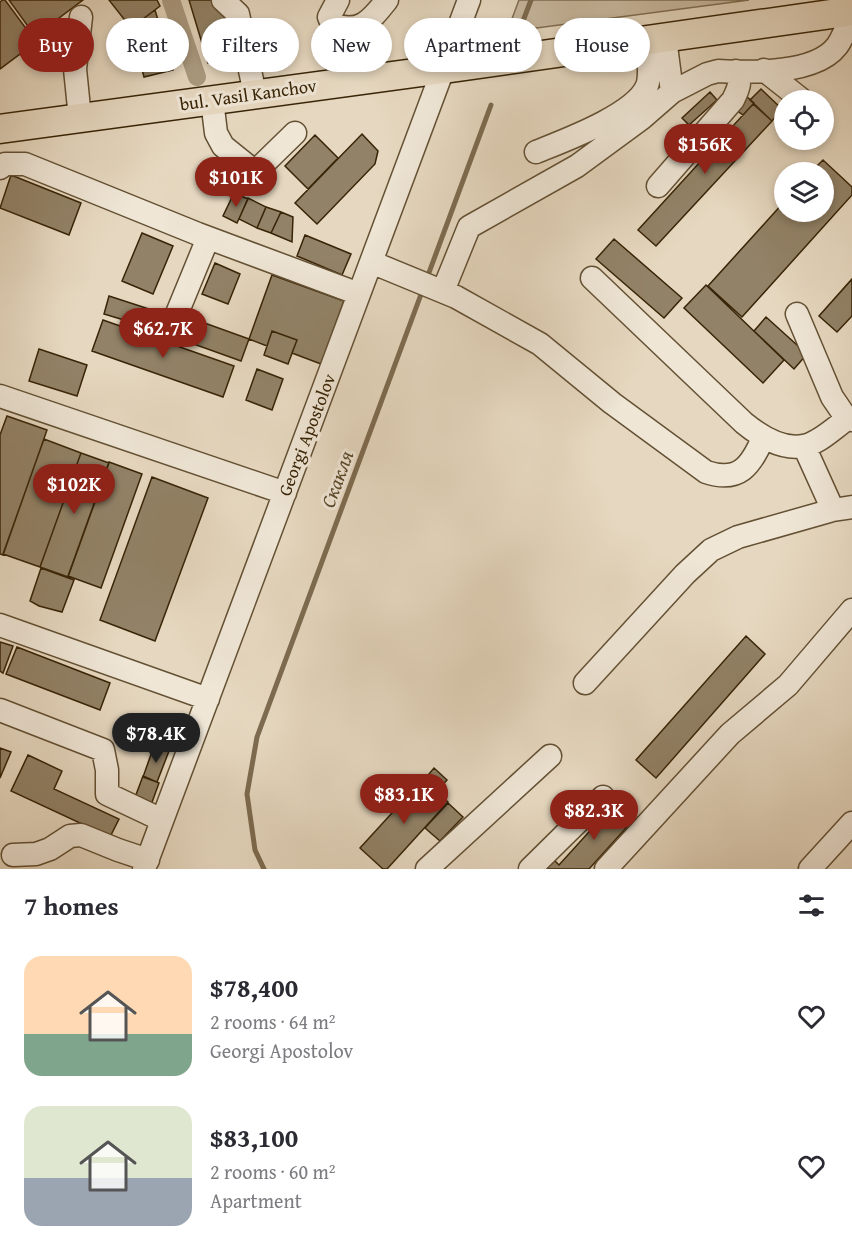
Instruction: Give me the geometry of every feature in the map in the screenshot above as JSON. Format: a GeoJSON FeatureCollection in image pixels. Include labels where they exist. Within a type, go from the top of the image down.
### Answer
{"type":"FeatureCollection","features":[{"type":"Feature","properties":{"kind":"main road","name":"bul. Vasil Kanchov"},"geometry":{"type":"LineString","coordinates":[[542,55],[852,11]]}},
{"type":"Feature","properties":{"kind":"main road","name":"bul. Vasil Kanchov"},"geometry":{"type":"LineString","coordinates":[[0,129],[421,72]]}},
{"type":"Feature","properties":{"kind":"street"},"geometry":{"type":"LineString","coordinates":[[223,0],[238,14],[255,94]]}},
{"type":"Feature","properties":{"kind":"street"},"geometry":{"type":"LineString","coordinates":[[338,0],[329,17],[332,24],[342,28],[353,28],[364,24],[387,0]]}},
{"type":"Feature","properties":{"kind":"street","name":"Georgi Apostolov"},"geometry":{"type":"LineString","coordinates":[[462,18],[469,0]]}},
{"type":"Feature","properties":{"kind":"street"},"geometry":{"type":"LineString","coordinates":[[439,289],[469,226],[577,166],[641,119],[672,92],[707,74],[718,71],[805,67],[827,57],[839,44],[852,11]]}},
{"type":"Feature","properties":{"kind":"street"},"geometry":{"type":"LineString","coordinates":[[656,39],[672,92]]}},
{"type":"Feature","properties":{"kind":"street"},"geometry":{"type":"LineString","coordinates":[[536,152],[586,133],[637,99],[647,86],[656,39]]}},
{"type":"Feature","properties":{"kind":"street"},"geometry":{"type":"LineString","coordinates":[[764,70],[789,90]]}},
{"type":"Feature","properties":{"kind":"street"},"geometry":{"type":"LineString","coordinates":[[658,186],[733,100],[740,79],[736,71]]}},
{"type":"Feature","properties":{"kind":"street"},"geometry":{"type":"LineString","coordinates":[[75,72],[80,118]]}},
{"type":"Feature","properties":{"kind":"street","name":"Georgi Apostolov"},"geometry":{"type":"LineString","coordinates":[[146,864],[443,72]]}},
{"type":"Feature","properties":{"kind":"street"},"geometry":{"type":"LineString","coordinates":[[212,100],[216,133],[223,146],[259,176],[295,133]]}},
{"type":"Feature","properties":{"kind":"street"},"geometry":{"type":"LineString","coordinates":[[0,168],[5,164],[25,164],[208,238],[359,294]]}},
{"type":"Feature","properties":{"kind":"street"},"geometry":{"type":"LineString","coordinates":[[171,328],[208,238]]}},
{"type":"Feature","properties":{"kind":"street"},"geometry":{"type":"LineString","coordinates":[[371,262],[439,289],[540,344],[612,403],[706,472],[718,476],[734,474],[746,467],[755,456],[763,438]]}},
{"type":"Feature","properties":{"kind":"street"},"geometry":{"type":"LineString","coordinates":[[592,278],[744,423],[763,438],[782,445],[804,446],[849,420],[832,397],[797,314]]}},
{"type":"Feature","properties":{"kind":"street"},"geometry":{"type":"LineString","coordinates":[[0,396],[285,493]]}},
{"type":"Feature","properties":{"kind":"street"},"geometry":{"type":"LineString","coordinates":[[585,683],[685,574],[711,550],[738,537],[842,508],[804,446]]}},
{"type":"Feature","properties":{"kind":"street"},"geometry":{"type":"LineString","coordinates":[[606,869],[730,734],[788,685],[852,610]]}},
{"type":"Feature","properties":{"kind":"street"},"geometry":{"type":"LineString","coordinates":[[0,625],[208,699]]}},
{"type":"Feature","properties":{"kind":"street"},"geometry":{"type":"LineString","coordinates":[[0,710],[103,750],[107,770],[107,794],[162,820]]}},
{"type":"Feature","properties":{"kind":"street"},"geometry":{"type":"LineString","coordinates":[[427,869],[550,756]]}},
{"type":"Feature","properties":{"kind":"street"},"geometry":{"type":"LineString","coordinates":[[530,869],[603,797]]}},
{"type":"Feature","properties":{"kind":"street"},"geometry":{"type":"LineString","coordinates":[[810,869],[852,823]]}},
{"type":"Feature","properties":{"kind":"street"},"geometry":{"type":"LineString","coordinates":[[13,855],[36,854],[50,849],[70,836],[81,835],[146,864]]}},
{"type":"Feature","properties":{"kind":"shaded area"},"geometry":{"type":"Polygon","coordinates":[[[519,0],[749,0],[613,18],[554,18],[554,26],[542,27],[542,18],[512,18],[519,0]]]}},
{"type":"Feature","properties":{"kind":"building"},"geometry":{"type":"Polygon","coordinates":[[[5,0],[18,18],[18,56],[0,69],[0,2],[5,0]]]}},
{"type":"Feature","properties":{"kind":"building"},"geometry":{"type":"Polygon","coordinates":[[[9,0],[83,0],[59,18],[22,18],[9,0]]]}},
{"type":"Feature","properties":{"kind":"building"},"geometry":{"type":"Polygon","coordinates":[[[109,0],[157,0],[160,6],[144,18],[123,18],[109,0]]]}},
{"type":"Feature","properties":{"kind":"building"},"geometry":{"type":"Polygon","coordinates":[[[189,0],[219,0],[224,18],[201,18],[201,40],[189,0]]]}},
{"type":"Feature","properties":{"kind":"building"},"geometry":{"type":"Polygon","coordinates":[[[155,10],[157,18],[144,18],[155,10]]]}},
{"type":"Feature","properties":{"kind":"building"},"geometry":{"type":"Polygon","coordinates":[[[143,72],[165,72],[144,77],[143,72]]]}},
{"type":"Feature","properties":{"kind":"building"},"geometry":{"type":"Polygon","coordinates":[[[761,89],[774,101],[772,121],[750,100],[761,89]]]}},
{"type":"Feature","properties":{"kind":"building"},"geometry":{"type":"Polygon","coordinates":[[[710,92],[717,100],[689,125],[682,118],[710,92]]]}},
{"type":"Feature","properties":{"kind":"building"},"geometry":{"type":"Polygon","coordinates":[[[745,95],[754,103],[743,115],[735,109],[745,95]]]}},
{"type":"Feature","properties":{"kind":"building"},"geometry":{"type":"Polygon","coordinates":[[[753,104],[772,121],[656,246],[638,230],[753,104]]]}},
{"type":"Feature","properties":{"kind":"building"},"geometry":{"type":"Polygon","coordinates":[[[362,134],[378,151],[375,164],[317,224],[295,203],[362,134]]]}},
{"type":"Feature","properties":{"kind":"building"},"geometry":{"type":"Polygon","coordinates":[[[315,135],[338,158],[308,189],[285,166],[315,135]]]}},
{"type":"Feature","properties":{"kind":"building"},"geometry":{"type":"Polygon","coordinates":[[[834,170],[852,187],[852,195],[834,215],[834,170]]]}},
{"type":"Feature","properties":{"kind":"building"},"geometry":{"type":"Polygon","coordinates":[[[11,175],[81,203],[69,235],[0,208],[11,175]]]}},
{"type":"Feature","properties":{"kind":"building"},"geometry":{"type":"Polygon","coordinates":[[[234,193],[248,199],[237,223],[223,216],[234,193]]]}},
{"type":"Feature","properties":{"kind":"building"},"geometry":{"type":"Polygon","coordinates":[[[248,198],[266,207],[257,228],[239,219],[248,198]]]}},
{"type":"Feature","properties":{"kind":"building"},"geometry":{"type":"Polygon","coordinates":[[[266,207],[281,212],[271,233],[257,228],[266,207]]]}},
{"type":"Feature","properties":{"kind":"building"},"geometry":{"type":"Polygon","coordinates":[[[281,212],[293,217],[292,242],[271,233],[281,212]]]}},
{"type":"Feature","properties":{"kind":"building"},"geometry":{"type":"Polygon","coordinates":[[[774,213],[774,222],[828,222],[742,317],[708,286],[774,213]]]}},
{"type":"Feature","properties":{"kind":"building"},"geometry":{"type":"Polygon","coordinates":[[[142,233],[173,246],[153,294],[122,281],[142,233]]]}},
{"type":"Feature","properties":{"kind":"building"},"geometry":{"type":"Polygon","coordinates":[[[305,235],[351,254],[342,275],[297,256],[305,235]]]}},
{"type":"Feature","properties":{"kind":"building"},"geometry":{"type":"Polygon","coordinates":[[[614,239],[682,298],[664,318],[596,259],[614,239]]]}},
{"type":"Feature","properties":{"kind":"building"},"geometry":{"type":"Polygon","coordinates":[[[215,263],[240,274],[228,304],[202,294],[215,263]]]}},
{"type":"Feature","properties":{"kind":"building"},"geometry":{"type":"Polygon","coordinates":[[[272,275],[344,301],[321,364],[292,353],[297,340],[272,331],[267,346],[249,339],[272,275]]]}},
{"type":"Feature","properties":{"kind":"building"},"geometry":{"type":"Polygon","coordinates":[[[852,279],[852,316],[837,332],[819,316],[852,279]]]}},
{"type":"Feature","properties":{"kind":"building"},"geometry":{"type":"Polygon","coordinates":[[[706,285],[784,360],[763,383],[684,308],[706,285]]]}},
{"type":"Feature","properties":{"kind":"building"},"geometry":{"type":"Polygon","coordinates":[[[109,296],[149,309],[144,326],[104,314],[109,296]]]}},
{"type":"Feature","properties":{"kind":"building"},"geometry":{"type":"Polygon","coordinates":[[[766,317],[807,354],[794,369],[754,331],[766,317]]]}},
{"type":"Feature","properties":{"kind":"building"},"geometry":{"type":"Polygon","coordinates":[[[103,320],[234,366],[223,397],[92,351],[103,320]]]}},
{"type":"Feature","properties":{"kind":"building"},"geometry":{"type":"Polygon","coordinates":[[[199,321],[249,339],[241,361],[191,343],[199,321]]]}},
{"type":"Feature","properties":{"kind":"building"},"geometry":{"type":"Polygon","coordinates":[[[272,331],[297,340],[288,364],[264,355],[272,331]]]}},
{"type":"Feature","properties":{"kind":"building"},"geometry":{"type":"Polygon","coordinates":[[[39,349],[87,365],[77,396],[29,381],[39,349]]]}},
{"type":"Feature","properties":{"kind":"building"},"geometry":{"type":"Polygon","coordinates":[[[257,369],[283,379],[272,410],[246,400],[257,369]]]}},
{"type":"Feature","properties":{"kind":"building"},"geometry":{"type":"Polygon","coordinates":[[[7,416],[47,430],[3,555],[0,554],[0,435],[7,416]]]}},
{"type":"Feature","properties":{"kind":"building"},"geometry":{"type":"Polygon","coordinates":[[[44,439],[81,453],[40,567],[3,554],[44,439]]]}},
{"type":"Feature","properties":{"kind":"building"},"geometry":{"type":"Polygon","coordinates":[[[81,453],[109,463],[68,577],[40,567],[81,453]]]}},
{"type":"Feature","properties":{"kind":"building"},"geometry":{"type":"Polygon","coordinates":[[[109,462],[142,474],[101,588],[68,576],[109,462]]]}},
{"type":"Feature","properties":{"kind":"building"},"geometry":{"type":"Polygon","coordinates":[[[152,477],[208,498],[155,641],[100,620],[152,477]]]}},
{"type":"Feature","properties":{"kind":"building"},"geometry":{"type":"Polygon","coordinates":[[[41,568],[74,580],[62,612],[39,606],[30,601],[41,568]]]}},
{"type":"Feature","properties":{"kind":"building"},"geometry":{"type":"Polygon","coordinates":[[[746,636],[765,654],[656,778],[636,760],[746,636]]]}},
{"type":"Feature","properties":{"kind":"building"},"geometry":{"type":"Polygon","coordinates":[[[0,642],[13,646],[3,673],[0,671],[0,642]]]}},
{"type":"Feature","properties":{"kind":"building"},"geometry":{"type":"Polygon","coordinates":[[[17,647],[110,683],[100,710],[6,674],[17,647]]]}},
{"type":"Feature","properties":{"kind":"building"},"geometry":{"type":"Polygon","coordinates":[[[154,746],[169,751],[157,782],[143,777],[154,746]]]}},
{"type":"Feature","properties":{"kind":"building"},"geometry":{"type":"Polygon","coordinates":[[[0,748],[11,752],[0,778],[0,748]]]}},
{"type":"Feature","properties":{"kind":"building"},"geometry":{"type":"Polygon","coordinates":[[[28,755],[62,771],[54,789],[119,819],[110,837],[11,791],[28,755]]]}},
{"type":"Feature","properties":{"kind":"building"},"geometry":{"type":"Polygon","coordinates":[[[434,768],[447,780],[436,792],[424,780],[434,768]]]}},
{"type":"Feature","properties":{"kind":"building"},"geometry":{"type":"Polygon","coordinates":[[[143,776],[159,783],[151,805],[134,800],[143,776]]]}},
{"type":"Feature","properties":{"kind":"building"},"geometry":{"type":"Polygon","coordinates":[[[423,779],[448,802],[387,869],[383,869],[360,848],[423,779]]]}},
{"type":"Feature","properties":{"kind":"building"},"geometry":{"type":"Polygon","coordinates":[[[617,801],[635,818],[589,869],[536,869],[549,855],[559,865],[617,801]]]}},
{"type":"Feature","properties":{"kind":"building"},"geometry":{"type":"Polygon","coordinates":[[[448,803],[463,817],[440,841],[425,828],[448,803]]]}},
{"type":"Feature","properties":{"kind":"waterway"},"geometry":{"type":"LineString","coordinates":[[171,0],[197,77]]}},
{"type":"Feature","properties":{"kind":"waterway","name":"Скакля"},"geometry":{"type":"LineString","coordinates":[[524,18],[531,0]]}},
{"type":"Feature","properties":{"kind":"waterway","name":"Скакля"},"geometry":{"type":"LineString","coordinates":[[427,278],[491,105]]}},
{"type":"Feature","properties":{"kind":"waterway","name":"Скакля"},"geometry":{"type":"LineString","coordinates":[[264,869],[255,850],[247,794],[257,737],[423,289]]}}]}
